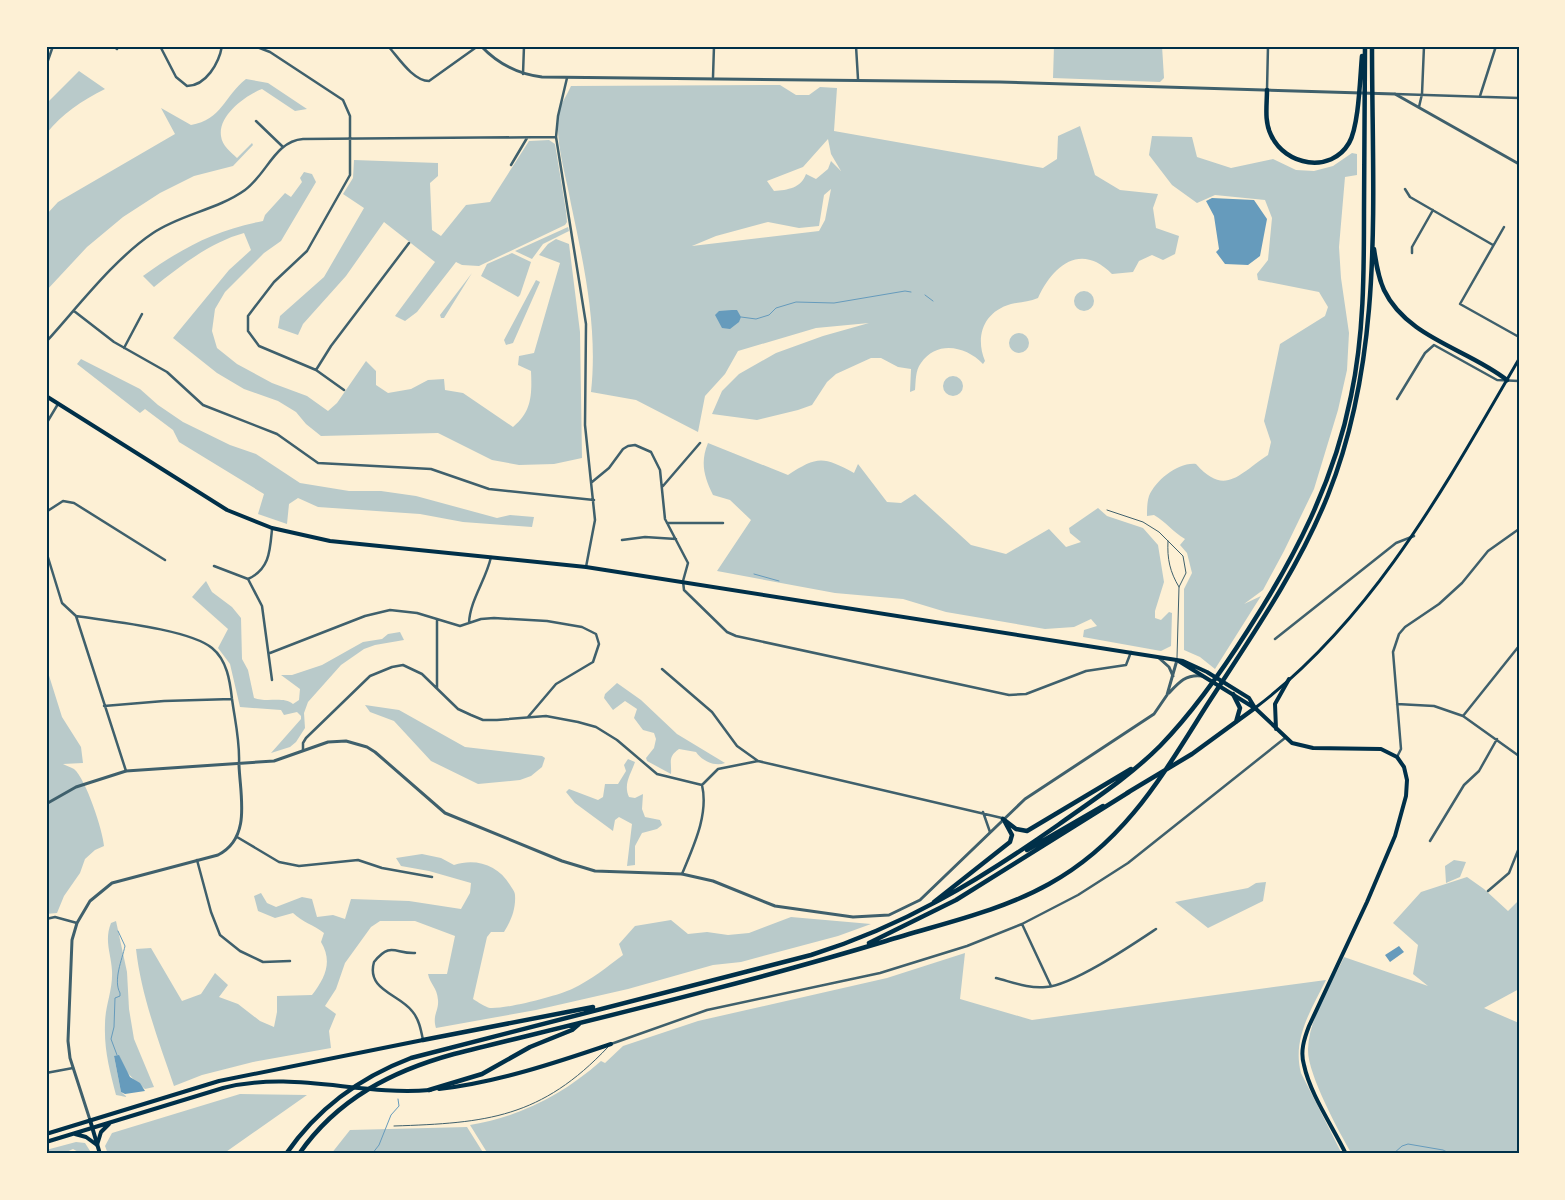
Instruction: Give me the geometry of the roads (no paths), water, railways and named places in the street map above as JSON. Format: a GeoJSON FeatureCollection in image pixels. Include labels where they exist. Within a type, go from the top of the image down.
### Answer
{"type":"FeatureCollection","features":[{"type":"Feature","properties":{"kind":"highway"},"geometry":{"type":"LineString","coordinates":[[1267,90],[1267,125],[1280,149],[1290,157],[1307,162],[1320,162],[1332,159],[1346,147],[1353,134],[1364,46]]}},
{"type":"Feature","properties":{"kind":"highway"},"geometry":{"type":"LineString","coordinates":[[1002,864],[1113,786],[1142,763],[1169,737],[1226,665],[1276,586],[1301,540],[1328,477],[1348,411],[1358,360],[1364,300],[1364,46]]}},
{"type":"Feature","properties":{"kind":"highway"},"geometry":{"type":"LineString","coordinates":[[299,1154],[324,1124],[361,1093],[402,1070],[426,1062],[804,966],[997,907],[1048,885],[1080,864],[1109,840],[1132,817],[1159,781],[1299,559],[1321,512],[1340,463],[1358,396],[1367,344],[1371,292],[1372,46]]}},
{"type":"Feature","properties":{"kind":"highway"},"geometry":{"type":"LineString","coordinates":[[1372,241],[1382,284],[1390,300],[1401,314],[1415,326],[1507,380]]}},
{"type":"Feature","properties":{"kind":"highway"},"geometry":{"type":"LineString","coordinates":[[1233,694],[1240,708],[1235,723]]}},
{"type":"Feature","properties":{"kind":"highway"},"geometry":{"type":"LineString","coordinates":[[847,953],[910,925],[948,904],[1184,759],[1255,708]]}},
{"type":"Feature","properties":{"kind":"highway"},"geometry":{"type":"LineString","coordinates":[[1003,819],[1016,829],[1027,831],[1142,763]]}},
{"type":"Feature","properties":{"kind":"highway"},"geometry":{"type":"LineString","coordinates":[[286,1154],[317,1117],[348,1091],[389,1067],[423,1054],[811,955],[868,936],[923,911],[1129,792]]}},
{"type":"Feature","properties":{"kind":"highway"},"geometry":{"type":"LineString","coordinates":[[923,911],[1010,842],[1012,834],[1003,819]]}},
{"type":"Feature","properties":{"kind":"highway"},"geometry":{"type":"LineString","coordinates":[[423,1040],[558,1013],[620,1003]]}},
{"type":"Feature","properties":{"kind":"highway"},"geometry":{"type":"LineString","coordinates":[[429,1090],[482,1074],[530,1047],[572,1030],[582,1022]]}},
{"type":"Feature","properties":{"kind":"main road"},"geometry":{"type":"LineString","coordinates":[[1255,708],[1289,678],[1350,616],[1414,536],[1519,359]]}},
{"type":"Feature","properties":{"kind":"main road"},"geometry":{"type":"LineString","coordinates":[[46,396],[214,503],[272,528],[330,541],[586,567],[683,581],[1184,661],[1212,674],[1249,698],[1255,708]]}},
{"type":"Feature","properties":{"kind":"main road"},"geometry":{"type":"LineString","coordinates":[[1177,660],[1255,708],[1285,738],[1295,744],[1308,747],[1376,748],[1397,757],[1404,767],[1407,780],[1406,796],[1395,836],[1367,902],[1317,1006],[1303,1046],[1304,1066],[1309,1079],[1346,1154]]}},
{"type":"Feature","properties":{"kind":"main road"},"geometry":{"type":"LineString","coordinates":[[1276,729],[1275,704],[1289,678]]}},
{"type":"Feature","properties":{"kind":"main road"},"geometry":{"type":"LineString","coordinates":[[46,1134],[219,1081],[423,1040]]}},
{"type":"Feature","properties":{"kind":"main road"},"geometry":{"type":"LineString","coordinates":[[46,1142],[223,1088],[261,1080],[285,1080],[394,1091],[429,1090],[512,1075],[611,1044]]}},
{"type":"Feature","properties":{"kind":"main road"},"geometry":{"type":"LineString","coordinates":[[90,1120],[100,1154]]}},
{"type":"Feature","properties":{"kind":"main road"},"geometry":{"type":"LineString","coordinates":[[97,1145],[101,1132],[110,1122]]}},
{"type":"Feature","properties":{"kind":"main road"},"geometry":{"type":"LineString","coordinates":[[72,1134],[86,1137],[97,1145]]}},
{"type":"Feature","properties":{"kind":"street"},"geometry":{"type":"LineString","coordinates":[[46,66],[53,46]]}},
{"type":"Feature","properties":{"kind":"street"},"geometry":{"type":"LineString","coordinates":[[114,46],[117,49]]}},
{"type":"Feature","properties":{"kind":"street"},"geometry":{"type":"LineString","coordinates":[[160,46],[179,80],[187,86],[200,82],[216,63],[222,46]]}},
{"type":"Feature","properties":{"kind":"street"},"geometry":{"type":"LineString","coordinates":[[254,46],[270,52],[343,100],[349,111],[350,139],[348,181],[328,211],[313,242],[298,261],[262,295],[248,316],[248,331],[259,346],[316,370],[344,390]]}},
{"type":"Feature","properties":{"kind":"street"},"geometry":{"type":"LineString","coordinates":[[388,46],[414,74],[424,81],[429,80],[480,46],[500,63],[522,74],[567,78],[858,79],[1519,98]]}},
{"type":"Feature","properties":{"kind":"street"},"geometry":{"type":"LineString","coordinates":[[522,74],[524,46]]}},
{"type":"Feature","properties":{"kind":"street"},"geometry":{"type":"LineString","coordinates":[[713,78],[714,46]]}},
{"type":"Feature","properties":{"kind":"street"},"geometry":{"type":"LineString","coordinates":[[856,46],[858,79]]}},
{"type":"Feature","properties":{"kind":"street"},"geometry":{"type":"LineString","coordinates":[[1267,90],[1268,46]]}},
{"type":"Feature","properties":{"kind":"street"},"geometry":{"type":"LineString","coordinates":[[1419,107],[1422,94],[1424,46]]}},
{"type":"Feature","properties":{"kind":"street"},"geometry":{"type":"LineString","coordinates":[[1480,96],[1496,46]]}},
{"type":"Feature","properties":{"kind":"street"},"geometry":{"type":"LineString","coordinates":[[567,78],[558,116],[556,137],[586,324],[586,425],[595,520],[586,567]]}},
{"type":"Feature","properties":{"kind":"street"},"geometry":{"type":"LineString","coordinates":[[1395,94],[1519,164]]}},
{"type":"Feature","properties":{"kind":"street"},"geometry":{"type":"LineString","coordinates":[[256,121],[282,146]]}},
{"type":"Feature","properties":{"kind":"street"},"geometry":{"type":"LineString","coordinates":[[46,342],[131,250],[165,226],[223,202],[245,190],[259,177],[282,146],[298,139],[556,137]]}},
{"type":"Feature","properties":{"kind":"street"},"geometry":{"type":"LineString","coordinates":[[511,165],[527,138]]}},
{"type":"Feature","properties":{"kind":"street"},"geometry":{"type":"LineString","coordinates":[[1405,189],[1410,197],[1493,245]]}},
{"type":"Feature","properties":{"kind":"street"},"geometry":{"type":"LineString","coordinates":[[1412,253],[1412,247],[1434,210]]}},
{"type":"Feature","properties":{"kind":"street"},"geometry":{"type":"LineString","coordinates":[[1504,226],[1460,304],[1519,337]]}},
{"type":"Feature","properties":{"kind":"street"},"geometry":{"type":"LineString","coordinates":[[316,370],[409,243]]}},
{"type":"Feature","properties":{"kind":"street"},"geometry":{"type":"LineString","coordinates":[[74,311],[101,334],[167,372],[203,405],[277,434],[318,463],[431,469],[489,489],[594,500]]}},
{"type":"Feature","properties":{"kind":"street"},"geometry":{"type":"LineString","coordinates":[[124,348],[142,314]]}},
{"type":"Feature","properties":{"kind":"street"},"geometry":{"type":"LineString","coordinates":[[1397,399],[1425,353],[1434,345],[1497,380],[1519,382]]}},
{"type":"Feature","properties":{"kind":"street"},"geometry":{"type":"LineString","coordinates":[[46,424],[58,404]]}},
{"type":"Feature","properties":{"kind":"street"},"geometry":{"type":"LineString","coordinates":[[663,486],[700,443]]}},
{"type":"Feature","properties":{"kind":"street"},"geometry":{"type":"LineString","coordinates":[[592,482],[609,468],[623,449],[635,445],[651,452],[656,459],[663,486],[664,513],[667,523],[688,563],[683,581],[688,596],[727,632],[736,636],[1009,696],[1026,694],[1086,671],[1126,665],[1131,652]]}},
{"type":"Feature","properties":{"kind":"street"},"geometry":{"type":"LineString","coordinates":[[46,512],[62,501],[74,503],[165,560]]}},
{"type":"Feature","properties":{"kind":"street"},"geometry":{"type":"LineString","coordinates":[[667,523],[723,523]]}},
{"type":"Feature","properties":{"kind":"street"},"geometry":{"type":"LineString","coordinates":[[248,579],[257,575],[266,564],[272,528]]}},
{"type":"Feature","properties":{"kind":"street"},"geometry":{"type":"LineString","coordinates":[[1397,757],[1401,749],[1393,652],[1399,634],[1405,627],[1439,604],[1462,583],[1488,551],[1519,529]]}},
{"type":"Feature","properties":{"kind":"street"},"geometry":{"type":"LineString","coordinates":[[1275,639],[1396,543],[1414,536]]}},
{"type":"Feature","properties":{"kind":"street"},"geometry":{"type":"LineString","coordinates":[[622,540],[646,537],[676,538]]}},
{"type":"Feature","properties":{"kind":"street"},"geometry":{"type":"LineString","coordinates":[[46,551],[62,603],[76,616],[126,771]]}},
{"type":"Feature","properties":{"kind":"street"},"geometry":{"type":"LineString","coordinates":[[469,623],[474,601],[487,575],[491,557]]}},
{"type":"Feature","properties":{"kind":"street"},"geometry":{"type":"LineString","coordinates":[[214,566],[248,579],[262,606],[270,653],[272,680]]}},
{"type":"Feature","properties":{"kind":"street"},"geometry":{"type":"LineString","coordinates":[[270,653],[365,616],[384,612],[418,613],[453,625],[494,618],[547,621],[582,627],[596,634],[599,644],[593,662],[556,684],[528,717]]}},
{"type":"Feature","properties":{"kind":"street"},"geometry":{"type":"LineString","coordinates":[[76,616],[188,635],[213,648],[224,663],[232,684],[232,699],[240,741],[241,825],[237,837],[223,852],[112,883],[90,901],[77,923],[72,940],[68,1030],[73,1068],[90,1120]]}},
{"type":"Feature","properties":{"kind":"street"},"geometry":{"type":"LineString","coordinates":[[437,619],[437,690]]}},
{"type":"Feature","properties":{"kind":"street"},"geometry":{"type":"LineString","coordinates":[[1463,716],[1519,646]]}},
{"type":"Feature","properties":{"kind":"street"},"geometry":{"type":"LineString","coordinates":[[1156,656],[1167,665],[1173,676]]}},
{"type":"Feature","properties":{"kind":"street"},"geometry":{"type":"LineString","coordinates":[[46,804],[76,787],[126,771],[239,765],[274,761],[328,742],[346,742],[367,747],[445,813],[562,861],[612,872],[682,874],[714,881],[786,909],[853,918],[882,916],[901,912],[920,900],[1003,819],[1036,791],[1150,718],[1162,705],[1167,695],[1177,660]]}},
{"type":"Feature","properties":{"kind":"street"},"geometry":{"type":"LineString","coordinates":[[303,750],[303,743],[306,738],[361,683],[382,670],[403,665],[413,668],[422,674],[458,708],[483,720],[553,717],[596,727],[617,740],[657,774],[702,785]]}},
{"type":"Feature","properties":{"kind":"street"},"geometry":{"type":"LineString","coordinates":[[662,669],[712,712],[737,746],[758,762]]}},
{"type":"Feature","properties":{"kind":"street"},"geometry":{"type":"LineString","coordinates":[[1167,695],[1183,679],[1192,676],[1204,677]]}},
{"type":"Feature","properties":{"kind":"street"},"geometry":{"type":"LineString","coordinates":[[104,706],[164,701],[232,699]]}},
{"type":"Feature","properties":{"kind":"street"},"geometry":{"type":"LineString","coordinates":[[1397,704],[1434,706],[1463,716],[1519,756]]}},
{"type":"Feature","properties":{"kind":"street"},"geometry":{"type":"LineString","coordinates":[[611,1044],[708,1010],[880,973],[967,946],[1022,924],[1067,902],[1115,872],[1285,738]]}},
{"type":"Feature","properties":{"kind":"street"},"geometry":{"type":"LineString","coordinates":[[1430,841],[1464,786],[1479,771],[1497,739]]}},
{"type":"Feature","properties":{"kind":"street"},"geometry":{"type":"LineString","coordinates":[[702,785],[718,769],[758,762],[983,812],[1003,819]]}},
{"type":"Feature","properties":{"kind":"street"},"geometry":{"type":"LineString","coordinates":[[682,874],[699,830],[704,808],[702,785]]}},
{"type":"Feature","properties":{"kind":"street"},"geometry":{"type":"LineString","coordinates":[[983,812],[990,832]]}},
{"type":"Feature","properties":{"kind":"street"},"geometry":{"type":"LineString","coordinates":[[237,837],[279,862],[299,866],[358,860],[382,868],[432,877]]}},
{"type":"Feature","properties":{"kind":"street"},"geometry":{"type":"LineString","coordinates":[[1488,891],[1508,873],[1519,848]]}},
{"type":"Feature","properties":{"kind":"street"},"geometry":{"type":"LineString","coordinates":[[197,860],[211,912],[220,935],[240,951],[262,962],[290,961]]}},
{"type":"Feature","properties":{"kind":"street"},"geometry":{"type":"LineString","coordinates":[[46,919],[55,918],[77,923]]}},
{"type":"Feature","properties":{"kind":"street"},"geometry":{"type":"LineString","coordinates":[[1022,924],[1051,987]]}},
{"type":"Feature","properties":{"kind":"street"},"geometry":{"type":"LineString","coordinates":[[996,978],[1032,987],[1051,987],[1091,968],[1156,929]]}},
{"type":"Feature","properties":{"kind":"street"},"geometry":{"type":"LineString","coordinates":[[415,953],[399,949],[386,951],[374,962],[373,976],[380,987],[401,1001],[414,1013],[423,1040]]}},
{"type":"Feature","properties":{"kind":"street"},"geometry":{"type":"LineString","coordinates":[[46,1073],[73,1068]]}},
{"type":"Feature","properties":{"kind":"lane"},"geometry":{"type":"LineString","coordinates":[[1107,510],[1143,522],[1159,532],[1183,556],[1186,573],[1180,587],[1177,660]]}},
{"type":"Feature","properties":{"kind":"lane"},"geometry":{"type":"LineString","coordinates":[[1168,540],[1167,558],[1171,575],[1180,587]]}},
{"type":"Feature","properties":{"kind":"lane"},"geometry":{"type":"LineString","coordinates":[[394,1126],[468,1123],[490,1119],[524,1108],[551,1095],[569,1083],[611,1044]]}},
{"type":"Feature","properties":{"kind":"water"},"geometry":{"type":"Polygon","coordinates":[[[1212,198],[1254,200],[1267,219],[1260,256],[1248,265],[1225,264],[1216,252],[1219,249],[1214,216],[1206,201],[1212,198]]]}},
{"type":"Feature","properties":{"kind":"water"},"geometry":{"type":"Polygon","coordinates":[[[737,310],[741,317],[739,322],[730,329],[722,328],[715,315],[719,311],[737,310]]]}},
{"type":"Feature","properties":{"kind":"water"},"geometry":{"type":"Polygon","coordinates":[[[1399,946],[1404,952],[1390,962],[1385,955],[1399,946]]]}},
{"type":"Feature","properties":{"kind":"water"},"geometry":{"type":"Polygon","coordinates":[[[119,1055],[130,1077],[140,1083],[145,1091],[125,1094],[121,1092],[114,1056],[119,1055]]]}},
{"type":"Feature","properties":{"kind":"waterway"},"geometry":{"type":"LineString","coordinates":[[741,317],[756,319],[769,315],[776,308],[796,302],[834,303],[905,291],[911,292]]}},
{"type":"Feature","properties":{"kind":"waterway"},"geometry":{"type":"LineString","coordinates":[[925,295],[933,301]]}},
{"type":"Feature","properties":{"kind":"waterway"},"geometry":{"type":"LineString","coordinates":[[754,574],[779,581]]}},
{"type":"Feature","properties":{"kind":"waterway"},"geometry":{"type":"LineString","coordinates":[[117,1055],[111,1039],[114,1027],[115,998],[120,996],[117,982],[125,946],[118,931]]}},
{"type":"Feature","properties":{"kind":"waterway"},"geometry":{"type":"LineString","coordinates":[[372,1154],[379,1145],[391,1115],[399,1106],[398,1099]]}},
{"type":"Feature","properties":{"kind":"waterway"},"geometry":{"type":"LineString","coordinates":[[1393,1154],[1402,1146],[1408,1144],[1443,1150],[1451,1154]]}}]}
